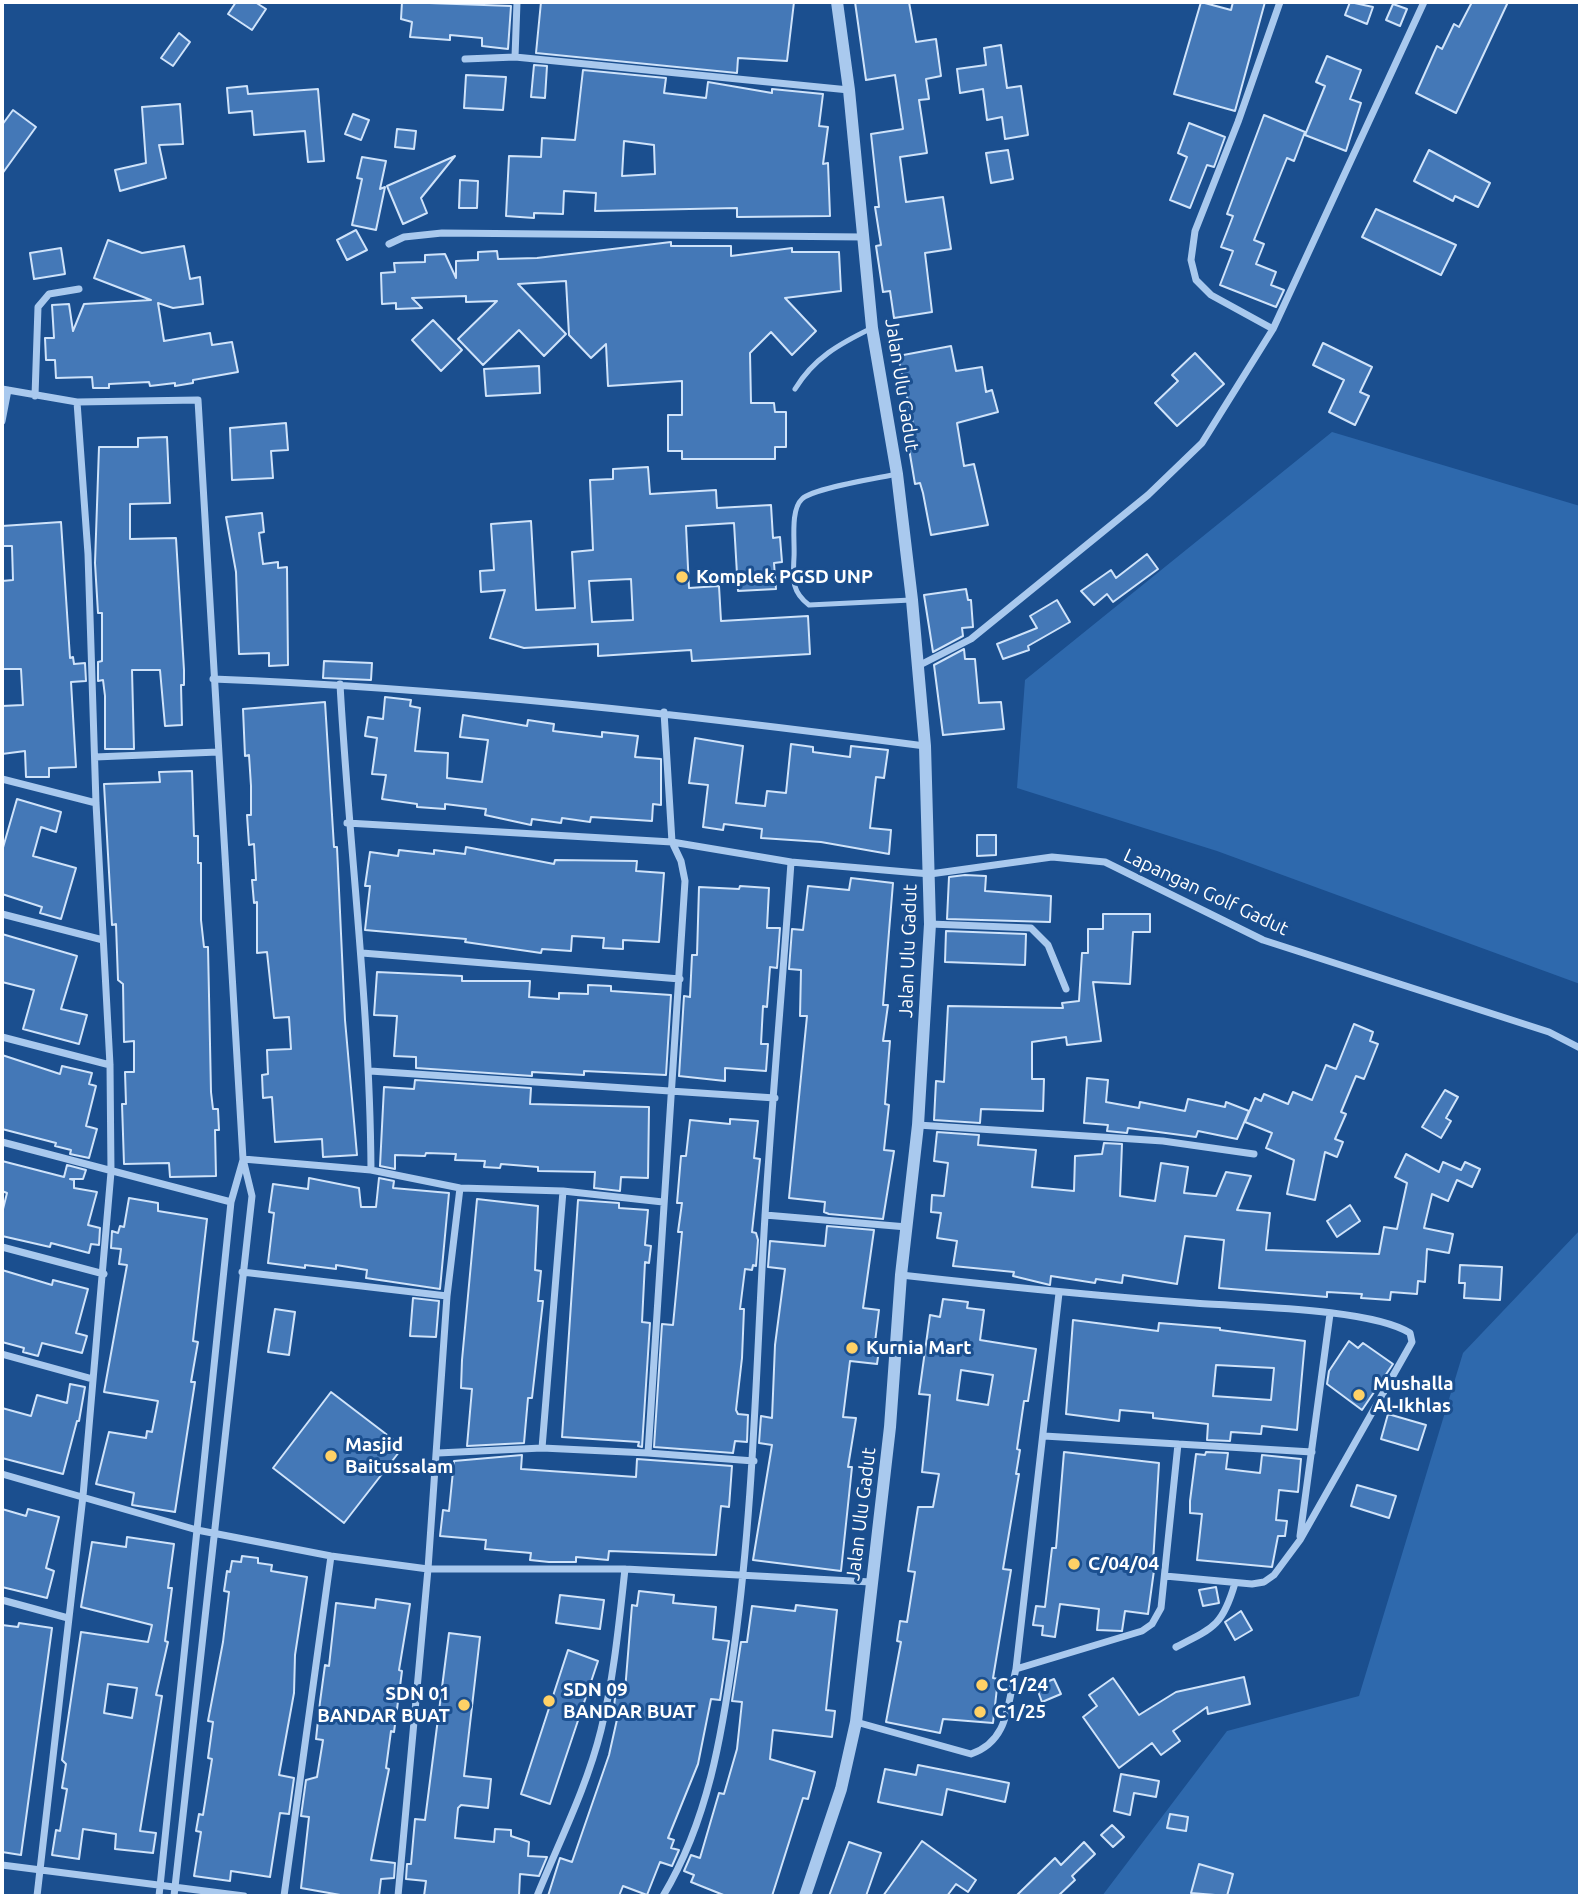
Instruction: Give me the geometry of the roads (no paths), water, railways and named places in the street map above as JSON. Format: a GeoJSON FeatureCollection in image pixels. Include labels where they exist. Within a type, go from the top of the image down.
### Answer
{"type":"FeatureCollection","features":[{"type":"Feature","properties":{"kind":"street"},"geometry":{"type":"LineString","coordinates":[[515,57],[517,2]]}},
{"type":"Feature","properties":{"kind":"street","name":"Jalan Ulu Gadut"},"geometry":{"type":"LineString","coordinates":[[805,1896],[841,1789],[856,1722],[890,1427],[901,1275],[918,1125],[930,924],[925,746],[912,600],[897,474],[872,328],[849,90],[837,2]]}},
{"type":"Feature","properties":{"kind":"street"},"geometry":{"type":"LineString","coordinates":[[1273,329],[1212,295],[1196,280],[1191,260],[1195,231],[1238,122],[1279,2]]}},
{"type":"Feature","properties":{"kind":"street"},"geometry":{"type":"LineString","coordinates":[[917,666],[971,639],[1147,495],[1202,443],[1273,329],[1424,2]]}},
{"type":"Feature","properties":{"kind":"street"},"geometry":{"type":"LineString","coordinates":[[465,59],[515,57],[849,90]]}},
{"type":"Feature","properties":{"kind":"street"},"geometry":{"type":"LineString","coordinates":[[389,244],[404,237],[442,233],[864,237]]}},
{"type":"Feature","properties":{"kind":"street"},"geometry":{"type":"LineString","coordinates":[[35,397],[38,307],[49,294],[79,289]]}},
{"type":"Feature","properties":{"kind":"street"},"geometry":{"type":"LineString","coordinates":[[2,421],[5,389],[35,397],[77,402],[198,400],[243,1159],[252,1196],[174,1896]]}},
{"type":"Feature","properties":{"kind":"street"},"geometry":{"type":"LineString","coordinates":[[37,1896],[83,1496],[111,1172],[110,1065],[96,803],[88,554],[77,402]]}},
{"type":"Feature","properties":{"kind":"street"},"geometry":{"type":"LineString","coordinates":[[213,679],[340,684],[664,712],[925,746]]}},
{"type":"Feature","properties":{"kind":"street"},"geometry":{"type":"LineString","coordinates":[[340,684],[348,823],[362,953],[370,1071],[371,1170]]}},
{"type":"Feature","properties":{"kind":"street"},"geometry":{"type":"LineString","coordinates":[[648,1453],[685,881],[681,861],[672,842],[664,712]]}},
{"type":"Feature","properties":{"kind":"street"},"geometry":{"type":"LineString","coordinates":[[95,757],[218,752]]}},
{"type":"Feature","properties":{"kind":"street"},"geometry":{"type":"LineString","coordinates":[[2,779],[96,803]]}},
{"type":"Feature","properties":{"kind":"street","name":"Lapangan Golf Gadut"},"geometry":{"type":"LineString","coordinates":[[348,823],[672,842],[791,862],[929,874],[1052,857],[1105,862],[1263,940],[1549,1032],[1580,1048]]}},
{"type":"Feature","properties":{"kind":"street"},"geometry":{"type":"LineString","coordinates":[[663,1896],[681,1866],[711,1784],[745,1574],[754,1461],[765,1215],[791,862]]}},
{"type":"Feature","properties":{"kind":"street"},"geometry":{"type":"LineString","coordinates":[[2,914],[103,940]]}},
{"type":"Feature","properties":{"kind":"street"},"geometry":{"type":"LineString","coordinates":[[930,924],[1031,928],[1048,945],[1066,989]]}},
{"type":"Feature","properties":{"kind":"street"},"geometry":{"type":"LineString","coordinates":[[362,953],[680,979]]}},
{"type":"Feature","properties":{"kind":"street"},"geometry":{"type":"LineString","coordinates":[[2,1037],[110,1065]]}},
{"type":"Feature","properties":{"kind":"street"},"geometry":{"type":"LineString","coordinates":[[370,1071],[775,1098]]}},
{"type":"Feature","properties":{"kind":"street"},"geometry":{"type":"LineString","coordinates":[[918,1125],[1163,1141],[1254,1154]]}},
{"type":"Feature","properties":{"kind":"street"},"geometry":{"type":"LineString","coordinates":[[2,1142],[231,1202]]}},
{"type":"Feature","properties":{"kind":"street"},"geometry":{"type":"LineString","coordinates":[[243,1159],[371,1170],[460,1188],[563,1191],[663,1202]]}},
{"type":"Feature","properties":{"kind":"street"},"geometry":{"type":"LineString","coordinates":[[159,1896],[231,1202],[243,1159]]}},
{"type":"Feature","properties":{"kind":"street"},"geometry":{"type":"LineString","coordinates":[[398,1896],[438,1453],[447,1296],[460,1188]]}},
{"type":"Feature","properties":{"kind":"street"},"geometry":{"type":"LineString","coordinates":[[542,1448],[563,1191]]}},
{"type":"Feature","properties":{"kind":"street"},"geometry":{"type":"LineString","coordinates":[[765,1215],[908,1227]]}},
{"type":"Feature","properties":{"kind":"street"},"geometry":{"type":"LineString","coordinates":[[2,1247],[104,1274]]}},
{"type":"Feature","properties":{"kind":"street"},"geometry":{"type":"LineString","coordinates":[[242,1272],[447,1296]]}},
{"type":"Feature","properties":{"kind":"street"},"geometry":{"type":"LineString","coordinates":[[901,1275],[1059,1293],[1330,1314],[1401,1327],[1410,1333],[1412,1342],[1300,1540],[1283,1564],[1264,1582],[1235,1583],[1165,1576]]}},
{"type":"Feature","properties":{"kind":"street"},"geometry":{"type":"LineString","coordinates":[[856,1722],[971,1754],[989,1748],[1000,1734],[1016,1669],[1059,1293]]}},
{"type":"Feature","properties":{"kind":"street"},"geometry":{"type":"LineString","coordinates":[[1300,1540],[1330,1314]]}},
{"type":"Feature","properties":{"kind":"street"},"geometry":{"type":"LineString","coordinates":[[2,1354],[93,1380]]}},
{"type":"Feature","properties":{"kind":"street"},"geometry":{"type":"LineString","coordinates":[[1044,1436],[1312,1451]]}},
{"type":"Feature","properties":{"kind":"street"},"geometry":{"type":"LineString","coordinates":[[1016,1669],[1142,1631],[1157,1617],[1165,1576],[1178,1444]]}},
{"type":"Feature","properties":{"kind":"street"},"geometry":{"type":"LineString","coordinates":[[438,1453],[542,1448],[754,1461]]}},
{"type":"Feature","properties":{"kind":"street"},"geometry":{"type":"LineString","coordinates":[[2,1474],[197,1530],[331,1556],[428,1569],[625,1569],[872,1583]]}},
{"type":"Feature","properties":{"kind":"street"},"geometry":{"type":"LineString","coordinates":[[285,1896],[331,1556]]}},
{"type":"Feature","properties":{"kind":"street"},"geometry":{"type":"LineString","coordinates":[[537,1896],[586,1777],[600,1732],[614,1672],[625,1569]]}},
{"type":"Feature","properties":{"kind":"street"},"geometry":{"type":"LineString","coordinates":[[1176,1647],[1215,1628],[1225,1613],[1235,1583]]}},
{"type":"Feature","properties":{"kind":"street"},"geometry":{"type":"LineString","coordinates":[[2,1600],[68,1618]]}},
{"type":"Feature","properties":{"kind":"street"},"geometry":{"type":"LineString","coordinates":[[2,1865],[175,1885],[244,1896]]}},
{"type":"Feature","properties":{"kind":"lane"},"geometry":{"type":"LineString","coordinates":[[795,389],[808,368],[835,346],[872,328]]}},
{"type":"Feature","properties":{"kind":"lane"},"geometry":{"type":"LineString","coordinates":[[897,474],[814,493],[802,499],[796,512],[792,586],[798,597],[809,605],[912,600]]}},
{"type":"Feature","properties":{"kind":"place","name":"Komplek PGSD UNP"},"geometry":{"type":"Point","coordinates":[682,577]}},
{"type":"Feature","properties":{"kind":"place","name":"Kurnia Mart"},"geometry":{"type":"Point","coordinates":[852,1348]}},
{"type":"Feature","properties":{"kind":"place","name":"Mushalla Al-Ikhlas"},"geometry":{"type":"Point","coordinates":[1359,1395]}},
{"type":"Feature","properties":{"kind":"place","name":"Masjid Baitussalam"},"geometry":{"type":"Point","coordinates":[331,1456]}},
{"type":"Feature","properties":{"kind":"place","name":"C/04/04"},"geometry":{"type":"Point","coordinates":[1074,1564]}},
{"type":"Feature","properties":{"kind":"place","name":"C1/24"},"geometry":{"type":"Point","coordinates":[982,1685]}},
{"type":"Feature","properties":{"kind":"place","name":"SDN 09 BANDAR BUAT"},"geometry":{"type":"Point","coordinates":[549,1701]}},
{"type":"Feature","properties":{"kind":"place","name":"SDN 01 BANDAR BUAT"},"geometry":{"type":"Point","coordinates":[464,1705]}},
{"type":"Feature","properties":{"kind":"place","name":"C1/25"},"geometry":{"type":"Point","coordinates":[980,1712]}}]}
